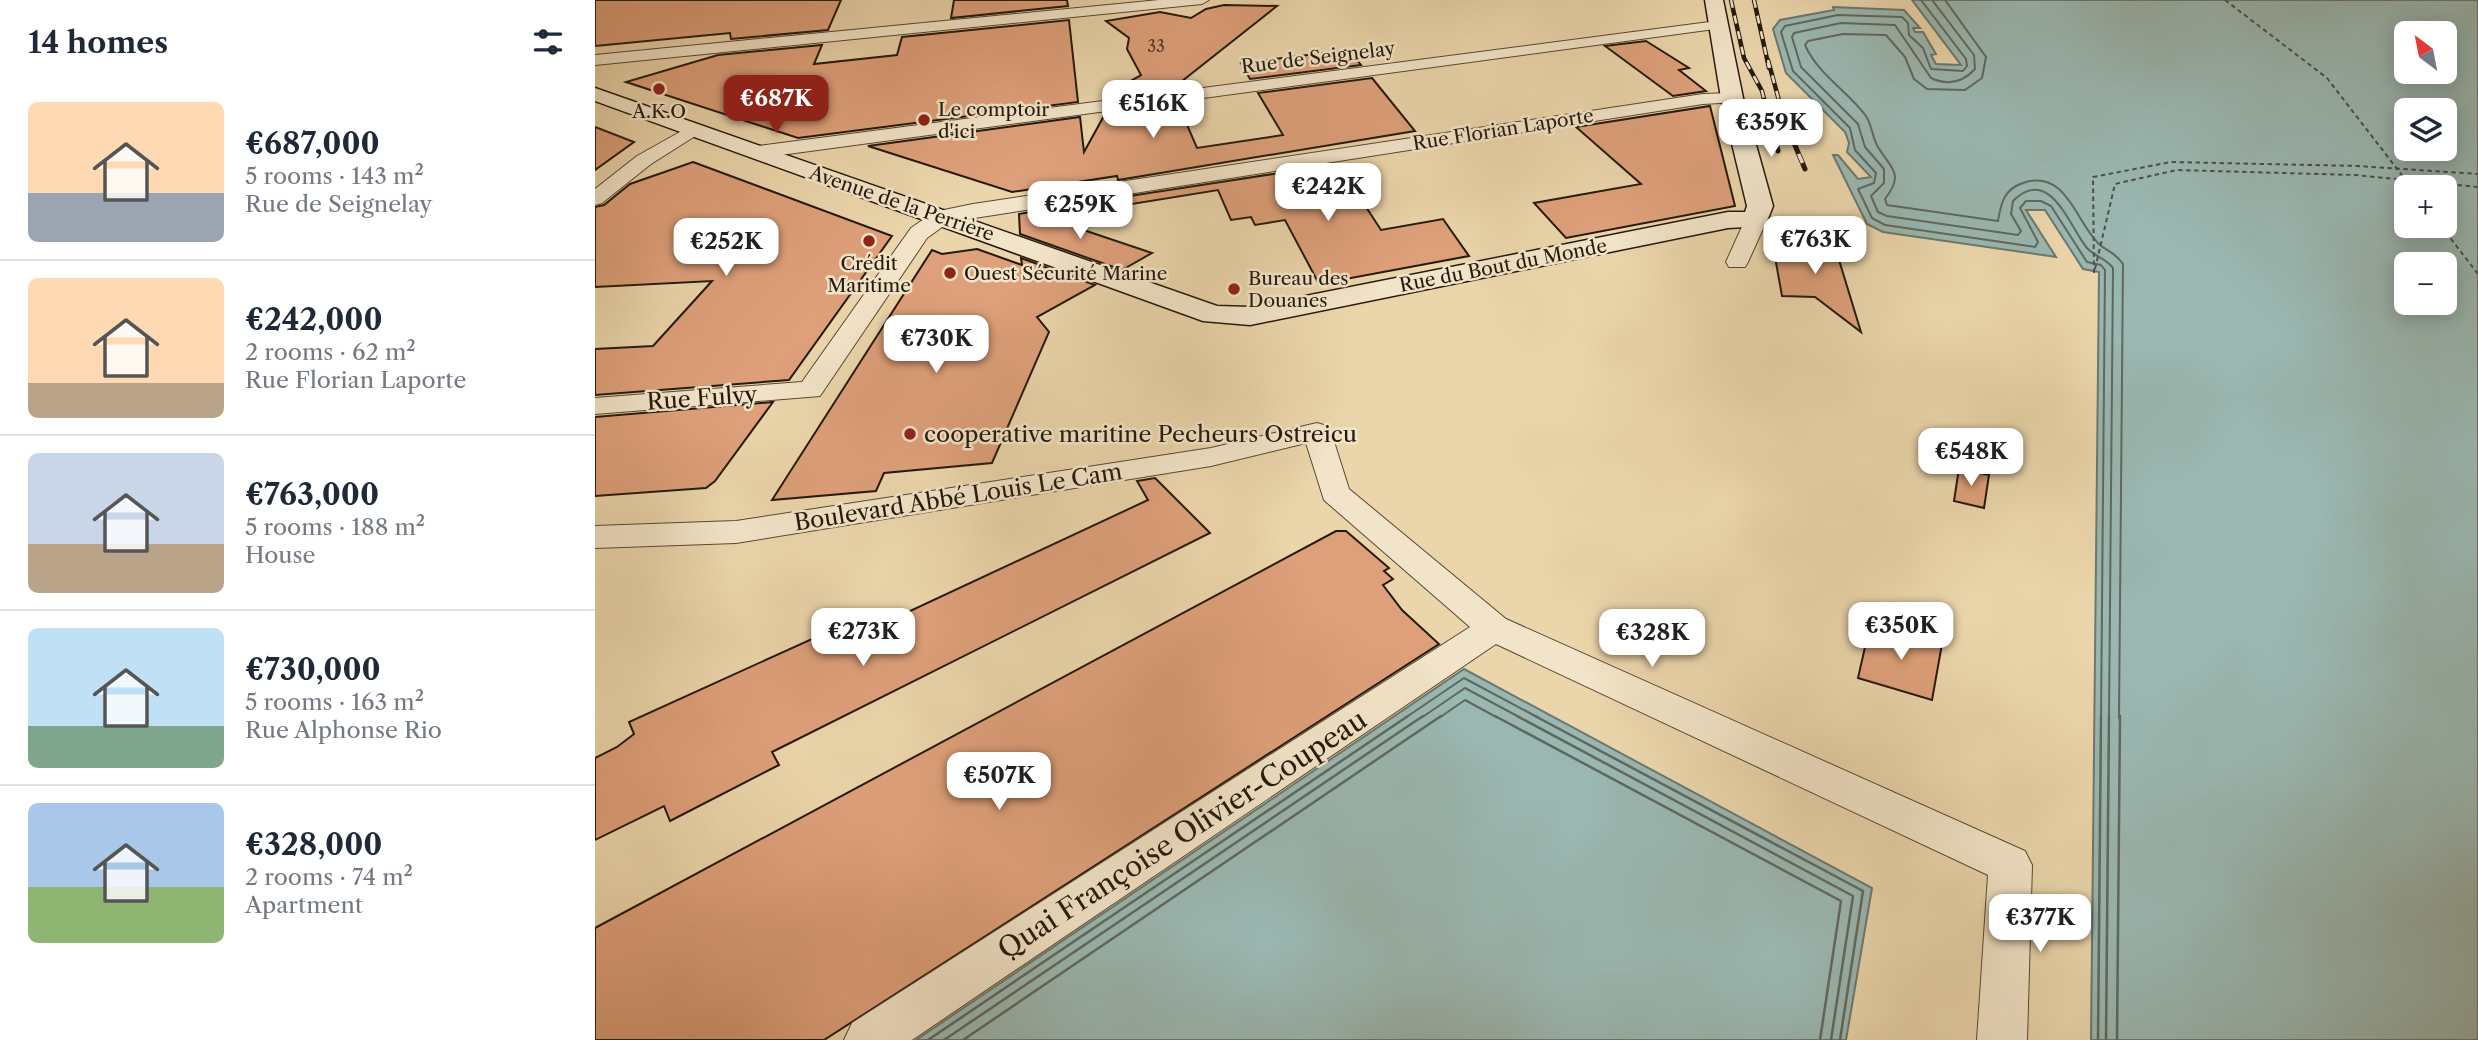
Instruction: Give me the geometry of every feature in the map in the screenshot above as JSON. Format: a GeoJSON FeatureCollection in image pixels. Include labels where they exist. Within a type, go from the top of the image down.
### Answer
{"type":"FeatureCollection","features":[{"type":"Feature","properties":{"kind":"street"},"geometry":{"type":"LineString","coordinates":[[595,60],[1202,0]]}},
{"type":"Feature","properties":{"kind":"street"},"geometry":{"type":"LineString","coordinates":[[1714,0],[1732,99],[1760,206],[1737,262]]}},
{"type":"Feature","properties":{"kind":"street","name":"Rue de Seignelay"},"geometry":{"type":"LineString","coordinates":[[758,152],[1717,25]]}},
{"type":"Feature","properties":{"kind":"street","name":"Avenue de la Perrière"},"geometry":{"type":"LineString","coordinates":[[595,94],[1214,315],[1250,316]]}},
{"type":"Feature","properties":{"kind":"street","name":"Rue Florian Laporte"},"geometry":{"type":"LineString","coordinates":[[941,217],[973,209],[1703,99],[1732,99]]}},
{"type":"Feature","properties":{"kind":"street"},"geometry":{"type":"LineString","coordinates":[[595,199],[644,160],[694,130]]}},
{"type":"Feature","properties":{"kind":"street","name":"Rue Fulvy"},"geometry":{"type":"LineString","coordinates":[[595,406],[810,390],[919,233],[941,217]]}},
{"type":"Feature","properties":{"kind":"street","name":"Rue du Bout du Monde"},"geometry":{"type":"LineString","coordinates":[[1250,316],[1728,220],[1756,220]]}},
{"type":"Feature","properties":{"kind":"street","name":"Boulevard Abbé Louis Le Cam"},"geometry":{"type":"LineString","coordinates":[[595,537],[736,532],[1211,457],[1317,432],[1335,494],[1494,628]]}},
{"type":"Feature","properties":{"kind":"street"},"geometry":{"type":"LineString","coordinates":[[1494,628],[2010,865],[2002,1040]]}},
{"type":"Feature","properties":{"kind":"street","name":"Quai Françoise Olivier-Coupeau"},"geometry":{"type":"LineString","coordinates":[[869,1040],[1494,628]]}},
{"type":"Feature","properties":{"kind":"water"},"geometry":{"type":"Polygon","coordinates":[[[1912,0],[2478,0],[2478,1040],[2091,1040],[2099,272],[2083,269],[2045,210],[2026,210],[2056,257],[1883,232],[1867,224],[1833,155],[1838,155],[1858,179],[1871,177],[1847,152],[1849,143],[1845,132],[1786,73],[1773,29],[1780,20],[1834,10],[1833,7],[1904,10],[1920,28],[1913,28],[1915,32],[1923,32],[1936,54],[1931,55],[1936,64],[1961,65],[1912,0]]]}},
{"type":"Feature","properties":{"kind":"water"},"geometry":{"type":"Polygon","coordinates":[[[1464,669],[1872,888],[1846,1040],[916,1040],[1464,669]]]}},
{"type":"Feature","properties":{"kind":"building"},"geometry":{"type":"Polygon","coordinates":[[[595,0],[841,0],[828,30],[731,39],[730,33],[595,46],[595,0]]]}},
{"type":"Feature","properties":{"kind":"building"},"geometry":{"type":"Polygon","coordinates":[[[954,0],[1067,0],[1068,6],[951,18],[954,0]]]}},
{"type":"Feature","properties":{"kind":"building"},"geometry":{"type":"Polygon","coordinates":[[[1224,5],[1277,6],[1172,89],[1114,97],[1120,87],[1141,75],[1127,49],[1129,38],[1106,21],[1160,12],[1191,18],[1206,9],[1224,5]]]}},
{"type":"Feature","properties":{"kind":"building"},"geometry":{"type":"Polygon","coordinates":[[[1069,20],[1078,102],[798,138],[626,82],[718,55],[822,45],[814,64],[897,55],[902,37],[1069,20]]]}},
{"type":"Feature","properties":{"kind":"building"},"geometry":{"type":"Polygon","coordinates":[[[1646,41],[1689,68],[1679,70],[1706,91],[1673,96],[1605,46],[1646,41]]]}},
{"type":"Feature","properties":{"kind":"building"},"geometry":{"type":"Polygon","coordinates":[[[1349,50],[1361,65],[1250,79],[1241,63],[1349,50]]]}},
{"type":"Feature","properties":{"kind":"building"},"geometry":{"type":"Polygon","coordinates":[[[1372,78],[1415,131],[1118,180],[1117,176],[1012,192],[868,146],[1080,117],[1084,152],[1105,114],[1178,104],[1197,148],[1283,135],[1258,93],[1372,78]]]}},
{"type":"Feature","properties":{"kind":"building"},"geometry":{"type":"Polygon","coordinates":[[[1710,106],[1735,206],[1566,238],[1534,203],[1641,184],[1576,127],[1710,106]]]}},
{"type":"Feature","properties":{"kind":"building"},"geometry":{"type":"Polygon","coordinates":[[[595,127],[634,142],[595,170],[595,127]]]}},
{"type":"Feature","properties":{"kind":"building"},"geometry":{"type":"Polygon","coordinates":[[[693,162],[892,236],[789,380],[595,395],[595,349],[653,346],[712,281],[595,287],[595,207],[604,205],[630,184],[693,162]]]}},
{"type":"Feature","properties":{"kind":"building"},"geometry":{"type":"Polygon","coordinates":[[[1338,164],[1381,230],[1443,219],[1469,256],[1319,284],[1285,220],[1255,225],[1251,217],[1231,220],[1218,190],[1126,205],[1123,197],[1338,164]]]}},
{"type":"Feature","properties":{"kind":"building"},"geometry":{"type":"Polygon","coordinates":[[[1030,212],[1152,253],[1122,270],[1020,234],[1019,214],[1030,212]]]}},
{"type":"Feature","properties":{"kind":"building"},"geometry":{"type":"Polygon","coordinates":[[[1778,241],[1827,242],[1839,260],[1861,332],[1815,297],[1782,296],[1775,257],[1781,257],[1778,241]]]}},
{"type":"Feature","properties":{"kind":"building"},"geometry":{"type":"Polygon","coordinates":[[[977,249],[1022,265],[1021,258],[1095,285],[1037,317],[1049,332],[992,463],[884,473],[876,491],[772,500],[932,250],[942,254],[977,249]]]}},
{"type":"Feature","properties":{"kind":"building"},"geometry":{"type":"Polygon","coordinates":[[[773,402],[715,481],[706,488],[595,496],[595,417],[773,402]]]}},
{"type":"Feature","properties":{"kind":"building"},"geometry":{"type":"Polygon","coordinates":[[[1959,468],[1989,475],[1984,508],[1954,501],[1959,468]]]}},
{"type":"Feature","properties":{"kind":"building"},"geometry":{"type":"Polygon","coordinates":[[[1155,478],[1210,533],[772,752],[779,765],[670,821],[664,806],[595,840],[595,758],[617,747],[634,734],[629,722],[823,634],[831,648],[1148,500],[1137,481],[1155,478]]]}},
{"type":"Feature","properties":{"kind":"building"},"geometry":{"type":"Polygon","coordinates":[[[1336,531],[1346,531],[1389,568],[1384,571],[1393,579],[1383,585],[1402,610],[1439,644],[824,1040],[595,1040],[595,928],[1336,531]]]}},
{"type":"Feature","properties":{"kind":"building"},"geometry":{"type":"Polygon","coordinates":[[[1870,625],[1942,644],[1932,700],[1858,678],[1870,625]]]}},
{"type":"Feature","properties":{"kind":"ferry route"},"geometry":{"type":"LineString","coordinates":[[2225,0],[2327,78],[2397,169]]}},
{"type":"Feature","properties":{"kind":"ferry route"},"geometry":{"type":"LineString","coordinates":[[2094,273],[2093,177],[2171,162],[2397,169]]}},
{"type":"Feature","properties":{"kind":"ferry route"},"geometry":{"type":"LineString","coordinates":[[2397,169],[2478,174]]}},
{"type":"Feature","properties":{"kind":"ferry route"},"geometry":{"type":"LineString","coordinates":[[2397,169],[2402,175]]}},
{"type":"Feature","properties":{"kind":"ferry route"},"geometry":{"type":"LineString","coordinates":[[2095,269],[2115,184],[2177,170],[2355,175],[2394,179]]}},
{"type":"Feature","properties":{"kind":"ferry route"},"geometry":{"type":"LineString","coordinates":[[2457,185],[2478,187]]}},
{"type":"Feature","properties":{"kind":"ferry route"},"geometry":{"type":"LineString","coordinates":[[2450,238],[2478,274]]}},
{"type":"Feature","properties":{"kind":"railway"},"geometry":{"type":"LineString","coordinates":[[1731,0],[1744,58],[1762,91],[1769,119]]}},
{"type":"Feature","properties":{"kind":"railway"},"geometry":{"type":"LineString","coordinates":[[1754,0],[1769,68]]}},
{"type":"Feature","properties":{"kind":"railway"},"geometry":{"type":"LineString","coordinates":[[1768,60],[1784,119]]}},
{"type":"Feature","properties":{"kind":"railway"},"geometry":{"type":"LineString","coordinates":[[1769,117],[1778,151]]}},
{"type":"Feature","properties":{"kind":"railway"},"geometry":{"type":"LineString","coordinates":[[1783,117],[1805,169]]}},
{"type":"Feature","properties":{"kind":"place","name":"A.K.O"},"geometry":{"type":"Point","coordinates":[659,89]}},
{"type":"Feature","properties":{"kind":"place","name":"Le comptoir d'ici"},"geometry":{"type":"Point","coordinates":[924,120]}},
{"type":"Feature","properties":{"kind":"place","name":"Crédit Maritime"},"geometry":{"type":"Point","coordinates":[869,241]}},
{"type":"Feature","properties":{"kind":"place","name":"Ouest Sécurité Marine"},"geometry":{"type":"Point","coordinates":[950,273]}},
{"type":"Feature","properties":{"kind":"place","name":"Bureau des Douanes"},"geometry":{"type":"Point","coordinates":[1234,289]}},
{"type":"Feature","properties":{"kind":"place","name":"cooperative maritine Pecheurs Ostreicu"},"geometry":{"type":"Point","coordinates":[910,434]}}]}
